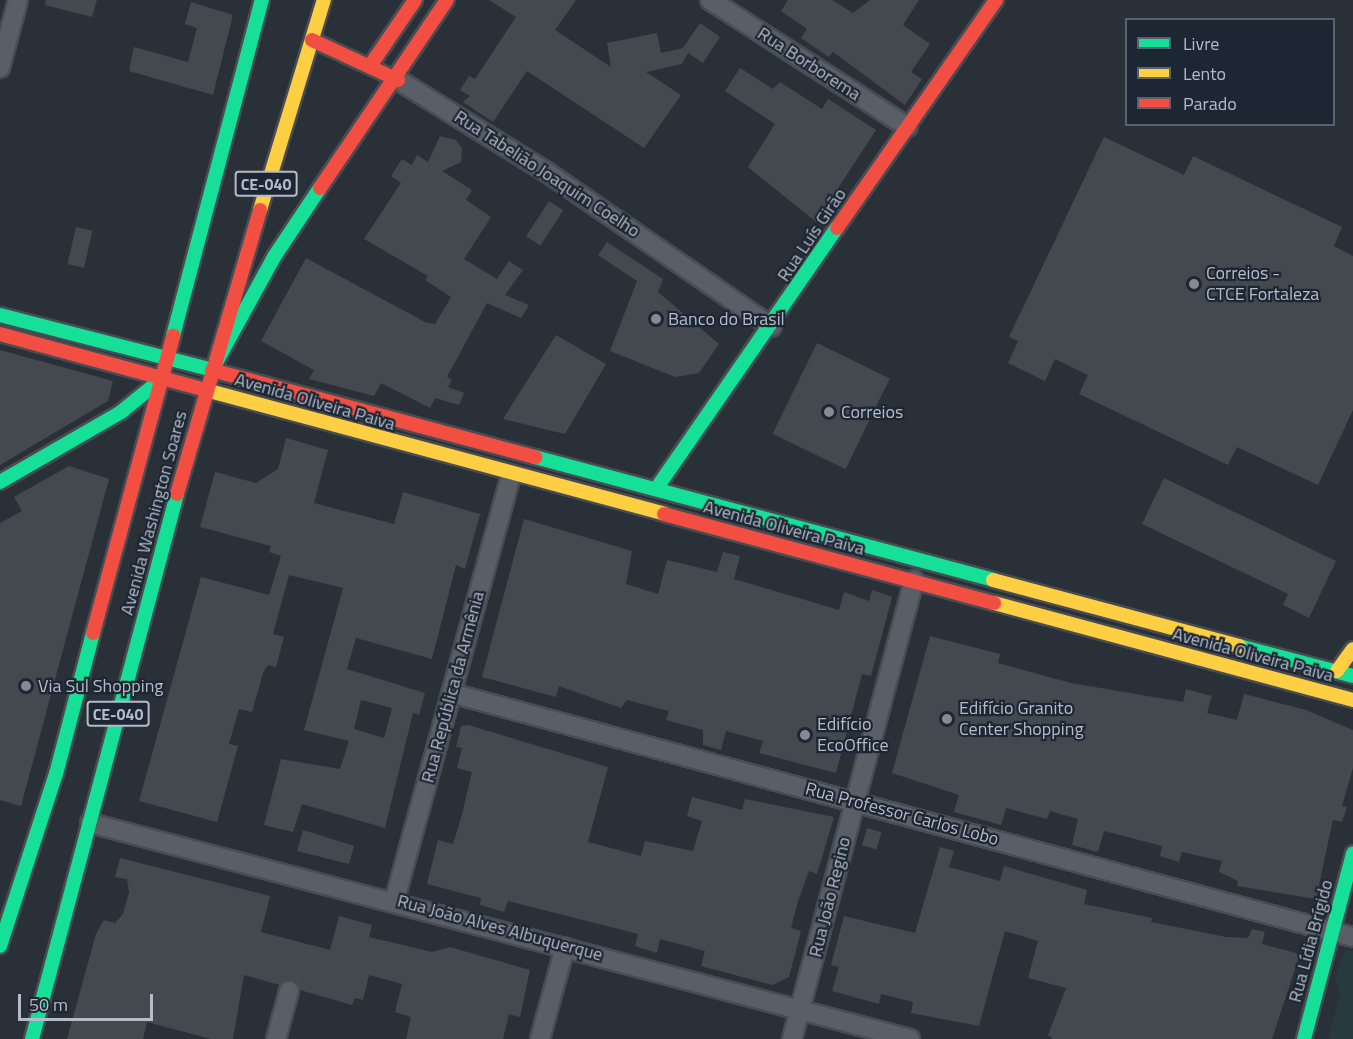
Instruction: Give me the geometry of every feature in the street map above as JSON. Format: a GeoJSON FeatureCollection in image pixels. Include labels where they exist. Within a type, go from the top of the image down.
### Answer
{"type":"FeatureCollection","features":[{"type":"Feature","properties":{"kind":"main road","name":"Avenida Washington Soares"},"geometry":{"type":"LineString","coordinates":[[0,946],[56,774],[163,378],[260,0]]}},
{"type":"Feature","properties":{"kind":"main road","name":"Avenida Washington Soares"},"geometry":{"type":"LineString","coordinates":[[32,1039],[206,390],[324,0]]}},
{"type":"Feature","properties":{"kind":"main road"},"geometry":{"type":"LineString","coordinates":[[370,66],[415,0]]}},
{"type":"Feature","properties":{"kind":"main road"},"geometry":{"type":"LineString","coordinates":[[212,370],[274,257],[398,80],[447,0]]}},
{"type":"Feature","properties":{"kind":"main road","name":"Rua Luís Girão"},"geometry":{"type":"LineString","coordinates":[[656,489],[772,327],[996,0]]}},
{"type":"Feature","properties":{"kind":"main road","name":"Rua Tabelião Joaquim Coelho"},"geometry":{"type":"LineString","coordinates":[[312,40],[398,80]]}},
{"type":"Feature","properties":{"kind":"main road","name":"Avenida Oliveira Paiva"},"geometry":{"type":"LineString","coordinates":[[0,315],[1353,676]]}},
{"type":"Feature","properties":{"kind":"main road","name":"Avenida Oliveira Paiva"},"geometry":{"type":"LineString","coordinates":[[0,334],[511,476],[914,580],[1353,700]]}},
{"type":"Feature","properties":{"kind":"main road"},"geometry":{"type":"LineString","coordinates":[[0,482],[121,412],[163,378]]}},
{"type":"Feature","properties":{"kind":"main road"},"geometry":{"type":"LineString","coordinates":[[1337,671],[1353,649]]}},
{"type":"Feature","properties":{"kind":"main road","name":"Rua Lídia Brígido"},"geometry":{"type":"LineString","coordinates":[[1304,1039],[1353,853]]}},
{"type":"Feature","properties":{"kind":"street"},"geometry":{"type":"LineString","coordinates":[[0,68],[18,0]]}},
{"type":"Feature","properties":{"kind":"street","name":"Rua Borborema"},"geometry":{"type":"LineString","coordinates":[[710,0],[908,127]]}},
{"type":"Feature","properties":{"kind":"street","name":"Rua Tabelião Joaquim Coelho"},"geometry":{"type":"LineString","coordinates":[[398,80],[555,177],[772,327]]}},
{"type":"Feature","properties":{"kind":"street","name":"Rua República da Armênia"},"geometry":{"type":"LineString","coordinates":[[395,899],[511,476]]}},
{"type":"Feature","properties":{"kind":"street","name":"Rua João Regino"},"geometry":{"type":"LineString","coordinates":[[792,1039],[914,580]]}},
{"type":"Feature","properties":{"kind":"street","name":"Rua Professor Carlos Lobo"},"geometry":{"type":"LineString","coordinates":[[451,693],[854,800],[1353,937]]}},
{"type":"Feature","properties":{"kind":"street","name":"Rua João Alves Albuquerque"},"geometry":{"type":"LineString","coordinates":[[90,823],[395,899],[910,1039]]}},
{"type":"Feature","properties":{"kind":"street"},"geometry":{"type":"LineString","coordinates":[[540,1039],[566,947]]}},
{"type":"Feature","properties":{"kind":"street"},"geometry":{"type":"LineString","coordinates":[[276,1039],[289,991]]}},
{"type":"Feature","properties":{"kind":"green space"},"geometry":{"type":"Polygon","coordinates":[[[1346,949],[1353,951],[1353,1039],[1328,1039],[1340,994],[1335,978],[1346,949]]]}},
{"type":"Feature","properties":{"kind":"building"},"geometry":{"type":"Polygon","coordinates":[[[46,0],[97,0],[92,17],[45,5],[46,0]]]}},
{"type":"Feature","properties":{"kind":"building"},"geometry":{"type":"Polygon","coordinates":[[[489,0],[576,0],[555,30],[611,67],[607,43],[657,33],[661,53],[683,48],[700,23],[720,37],[703,63],[688,53],[682,64],[646,72],[681,95],[644,148],[527,71],[493,122],[463,102],[470,96],[460,90],[469,76],[475,79],[516,17],[489,0]]]}},
{"type":"Feature","properties":{"kind":"building"},"geometry":{"type":"Polygon","coordinates":[[[788,0],[832,0],[853,13],[870,0],[919,0],[903,25],[930,44],[911,72],[922,79],[905,105],[833,52],[829,57],[801,38],[807,29],[781,11],[788,0]]]}},
{"type":"Feature","properties":{"kind":"building"},"geometry":{"type":"Polygon","coordinates":[[[191,2],[233,15],[213,95],[129,71],[134,47],[188,62],[197,28],[185,24],[191,2]]]}},
{"type":"Feature","properties":{"kind":"building"},"geometry":{"type":"Polygon","coordinates":[[[740,68],[773,89],[780,82],[822,109],[828,99],[876,130],[816,222],[748,167],[775,124],[725,91],[740,68]]]}},
{"type":"Feature","properties":{"kind":"building"},"geometry":{"type":"Polygon","coordinates":[[[440,136],[456,140],[462,149],[461,162],[442,171],[472,190],[466,200],[491,217],[464,259],[497,279],[509,261],[523,270],[505,295],[529,305],[521,318],[487,303],[447,377],[452,380],[448,387],[464,393],[459,405],[435,398],[430,408],[381,383],[374,396],[309,379],[314,370],[261,341],[306,258],[425,322],[435,324],[451,297],[425,280],[428,276],[364,239],[401,183],[391,176],[402,159],[412,165],[417,155],[428,162],[440,136]]]}},
{"type":"Feature","properties":{"kind":"building","name":"Correios - CTCE Fortaleza"},"geometry":{"type":"Polygon","coordinates":[[[1104,137],[1184,175],[1193,156],[1342,227],[1334,246],[1353,256],[1353,410],[1318,485],[1237,447],[1228,465],[1079,394],[1088,375],[1055,359],[1045,381],[1008,363],[1018,341],[1009,337],[1104,137]]]}},
{"type":"Feature","properties":{"kind":"building"},"geometry":{"type":"Polygon","coordinates":[[[549,201],[563,210],[540,245],[526,236],[549,201]]]}},
{"type":"Feature","properties":{"kind":"building"},"geometry":{"type":"Polygon","coordinates":[[[76,227],[93,231],[84,268],[67,264],[76,227]]]}},
{"type":"Feature","properties":{"kind":"building","name":"Banco do Brasil"},"geometry":{"type":"Polygon","coordinates":[[[607,242],[663,279],[658,292],[719,344],[699,373],[675,377],[610,351],[637,281],[598,255],[607,242]]]}},
{"type":"Feature","properties":{"kind":"building"},"geometry":{"type":"Polygon","coordinates":[[[556,335],[606,364],[565,434],[503,419],[556,335]]]}},
{"type":"Feature","properties":{"kind":"building","name":"Correios"},"geometry":{"type":"Polygon","coordinates":[[[817,343],[890,379],[846,469],[773,434],[817,343]]]}},
{"type":"Feature","properties":{"kind":"building"},"geometry":{"type":"Polygon","coordinates":[[[0,350],[113,381],[108,401],[0,465],[0,350]]]}},
{"type":"Feature","properties":{"kind":"building"},"geometry":{"type":"Polygon","coordinates":[[[286,438],[328,450],[314,503],[394,524],[403,492],[480,514],[465,569],[456,565],[432,659],[356,638],[347,669],[425,693],[419,715],[413,713],[385,828],[302,804],[293,832],[264,825],[281,759],[340,769],[349,741],[304,730],[343,588],[289,575],[273,634],[284,637],[276,667],[268,665],[263,673],[252,712],[239,709],[229,744],[238,746],[217,822],[139,801],[201,577],[269,595],[281,556],[269,552],[271,546],[200,527],[215,472],[256,483],[278,469],[286,438]],[[361,700],[354,729],[384,738],[392,708],[361,700]]]}},
{"type":"Feature","properties":{"kind":"building","name":"Via Sul Shopping"},"geometry":{"type":"Polygon","coordinates":[[[69,466],[109,479],[21,806],[0,800],[0,523],[22,511],[14,497],[69,466]]]}},
{"type":"Feature","properties":{"kind":"building"},"geometry":{"type":"Polygon","coordinates":[[[1164,478],[1336,561],[1309,618],[1283,605],[1288,594],[1142,524],[1164,478]]]}},
{"type":"Feature","properties":{"kind":"building"},"geometry":{"type":"Polygon","coordinates":[[[524,519],[632,551],[626,584],[658,594],[667,560],[717,572],[723,552],[740,556],[734,579],[839,610],[844,592],[869,601],[872,590],[892,597],[871,676],[862,674],[836,773],[759,753],[763,741],[726,731],[721,750],[703,745],[703,730],[666,720],[669,711],[627,700],[621,708],[559,686],[556,697],[482,677],[524,519]]]}},
{"type":"Feature","properties":{"kind":"building"},"geometry":{"type":"Polygon","coordinates":[[[930,636],[1000,654],[998,663],[1071,683],[1183,702],[1186,689],[1212,696],[1207,713],[1237,720],[1244,694],[1306,710],[1353,730],[1353,768],[1342,806],[1347,807],[1342,822],[1333,820],[1316,899],[1237,886],[1238,881],[1219,872],[1222,861],[1182,852],[1179,862],[1160,856],[1162,846],[1104,831],[1098,852],[1072,845],[1078,819],[1050,811],[1047,819],[1006,808],[1001,825],[954,812],[959,795],[892,773],[930,636]]]}},
{"type":"Feature","properties":{"kind":"building"},"geometry":{"type":"Polygon","coordinates":[[[468,725],[608,767],[588,842],[641,856],[645,841],[693,851],[702,821],[687,816],[692,797],[742,810],[745,799],[834,817],[817,874],[809,871],[798,901],[791,928],[801,931],[789,977],[772,985],[701,966],[705,951],[660,939],[657,953],[635,946],[638,934],[508,901],[504,912],[480,905],[481,898],[427,884],[438,840],[453,844],[461,818],[472,772],[457,768],[462,748],[456,747],[461,726],[468,725]]]}},
{"type":"Feature","properties":{"kind":"building"},"geometry":{"type":"Polygon","coordinates":[[[867,828],[881,832],[876,849],[862,845],[867,828]]]}},
{"type":"Feature","properties":{"kind":"building"},"geometry":{"type":"Polygon","coordinates":[[[303,830],[354,846],[349,864],[297,851],[303,830]]]}},
{"type":"Feature","properties":{"kind":"building"},"geometry":{"type":"Polygon","coordinates":[[[940,847],[954,851],[949,867],[1000,881],[1004,866],[1087,890],[1084,904],[1152,918],[1151,922],[1226,937],[1248,938],[1252,929],[1265,932],[1262,944],[1300,954],[1272,1039],[1053,1039],[1048,1035],[1066,988],[1028,978],[1038,941],[1005,931],[979,1026],[911,1013],[913,1002],[881,994],[879,1004],[832,991],[839,967],[831,965],[844,916],[915,933],[940,847]]]}},
{"type":"Feature","properties":{"kind":"building"},"geometry":{"type":"Polygon","coordinates":[[[120,858],[270,896],[261,932],[330,950],[339,916],[372,925],[369,937],[432,952],[450,947],[530,970],[520,1017],[509,1014],[503,1039],[406,1039],[411,1017],[395,1012],[402,984],[369,975],[363,1000],[355,998],[352,1005],[300,990],[292,980],[280,985],[244,975],[233,1039],[211,1039],[147,1022],[143,1039],[67,1039],[96,934],[104,920],[115,923],[123,914],[129,892],[127,879],[115,877],[120,858]]]}},
{"type":"Feature","properties":{"kind":"traffic: fast"},"geometry":{"type":"LineString","coordinates":[[173,336],[262,0]]}},
{"type":"Feature","properties":{"kind":"traffic: fast"},"geometry":{"type":"LineString","coordinates":[[0,315],[212,370],[274,257],[320,188]]}},
{"type":"Feature","properties":{"kind":"traffic: fast"},"geometry":{"type":"LineString","coordinates":[[656,489],[837,228]]}},
{"type":"Feature","properties":{"kind":"traffic: fast"},"geometry":{"type":"LineString","coordinates":[[0,482],[121,412],[163,378]]}},
{"type":"Feature","properties":{"kind":"traffic: fast"},"geometry":{"type":"LineString","coordinates":[[535,457],[993,580]]}},
{"type":"Feature","properties":{"kind":"traffic: fast"},"geometry":{"type":"LineString","coordinates":[[32,1039],[177,494]]}},
{"type":"Feature","properties":{"kind":"traffic: fast"},"geometry":{"type":"LineString","coordinates":[[0,946],[56,774],[93,633]]}},
{"type":"Feature","properties":{"kind":"traffic: fast"},"geometry":{"type":"LineString","coordinates":[[1239,646],[1353,676]]}},
{"type":"Feature","properties":{"kind":"traffic: fast"},"geometry":{"type":"LineString","coordinates":[[1304,1039],[1353,853]]}},
{"type":"Feature","properties":{"kind":"traffic: slow"},"geometry":{"type":"LineString","coordinates":[[260,210],[324,0]]}},
{"type":"Feature","properties":{"kind":"traffic: slow"},"geometry":{"type":"LineString","coordinates":[[206,390],[664,514]]}},
{"type":"Feature","properties":{"kind":"traffic: slow"},"geometry":{"type":"LineString","coordinates":[[993,580],[1239,646]]}},
{"type":"Feature","properties":{"kind":"traffic: slow"},"geometry":{"type":"LineString","coordinates":[[994,603],[1353,700]]}},
{"type":"Feature","properties":{"kind":"traffic: slow"},"geometry":{"type":"LineString","coordinates":[[1337,671],[1353,649]]}},
{"type":"Feature","properties":{"kind":"traffic: jam"},"geometry":{"type":"LineString","coordinates":[[370,66],[415,0]]}},
{"type":"Feature","properties":{"kind":"traffic: jam"},"geometry":{"type":"LineString","coordinates":[[320,188],[447,0]]}},
{"type":"Feature","properties":{"kind":"traffic: jam"},"geometry":{"type":"LineString","coordinates":[[837,228],[996,0]]}},
{"type":"Feature","properties":{"kind":"traffic: jam"},"geometry":{"type":"LineString","coordinates":[[312,40],[398,80]]}},
{"type":"Feature","properties":{"kind":"traffic: jam"},"geometry":{"type":"LineString","coordinates":[[177,494],[260,210]]}},
{"type":"Feature","properties":{"kind":"traffic: jam"},"geometry":{"type":"LineString","coordinates":[[0,334],[206,390]]}},
{"type":"Feature","properties":{"kind":"traffic: jam"},"geometry":{"type":"LineString","coordinates":[[93,633],[173,336]]}},
{"type":"Feature","properties":{"kind":"traffic: jam"},"geometry":{"type":"LineString","coordinates":[[212,370],[535,457]]}},
{"type":"Feature","properties":{"kind":"traffic: jam"},"geometry":{"type":"LineString","coordinates":[[664,514],[994,603]]}},
{"type":"Feature","properties":{"kind":"place","name":"Correios - CTCE Fortaleza"},"geometry":{"type":"Point","coordinates":[1194,284]}},
{"type":"Feature","properties":{"kind":"place","name":"Banco do Brasil"},"geometry":{"type":"Point","coordinates":[656,319]}},
{"type":"Feature","properties":{"kind":"place","name":"Correios"},"geometry":{"type":"Point","coordinates":[829,412]}},
{"type":"Feature","properties":{"kind":"place","name":"Via Sul Shopping"},"geometry":{"type":"Point","coordinates":[26,686]}},
{"type":"Feature","properties":{"kind":"place","name":"Edifício Granito Center Shopping"},"geometry":{"type":"Point","coordinates":[947,719]}},
{"type":"Feature","properties":{"kind":"place","name":"Edifício EcoOffice"},"geometry":{"type":"Point","coordinates":[805,735]}}]}
